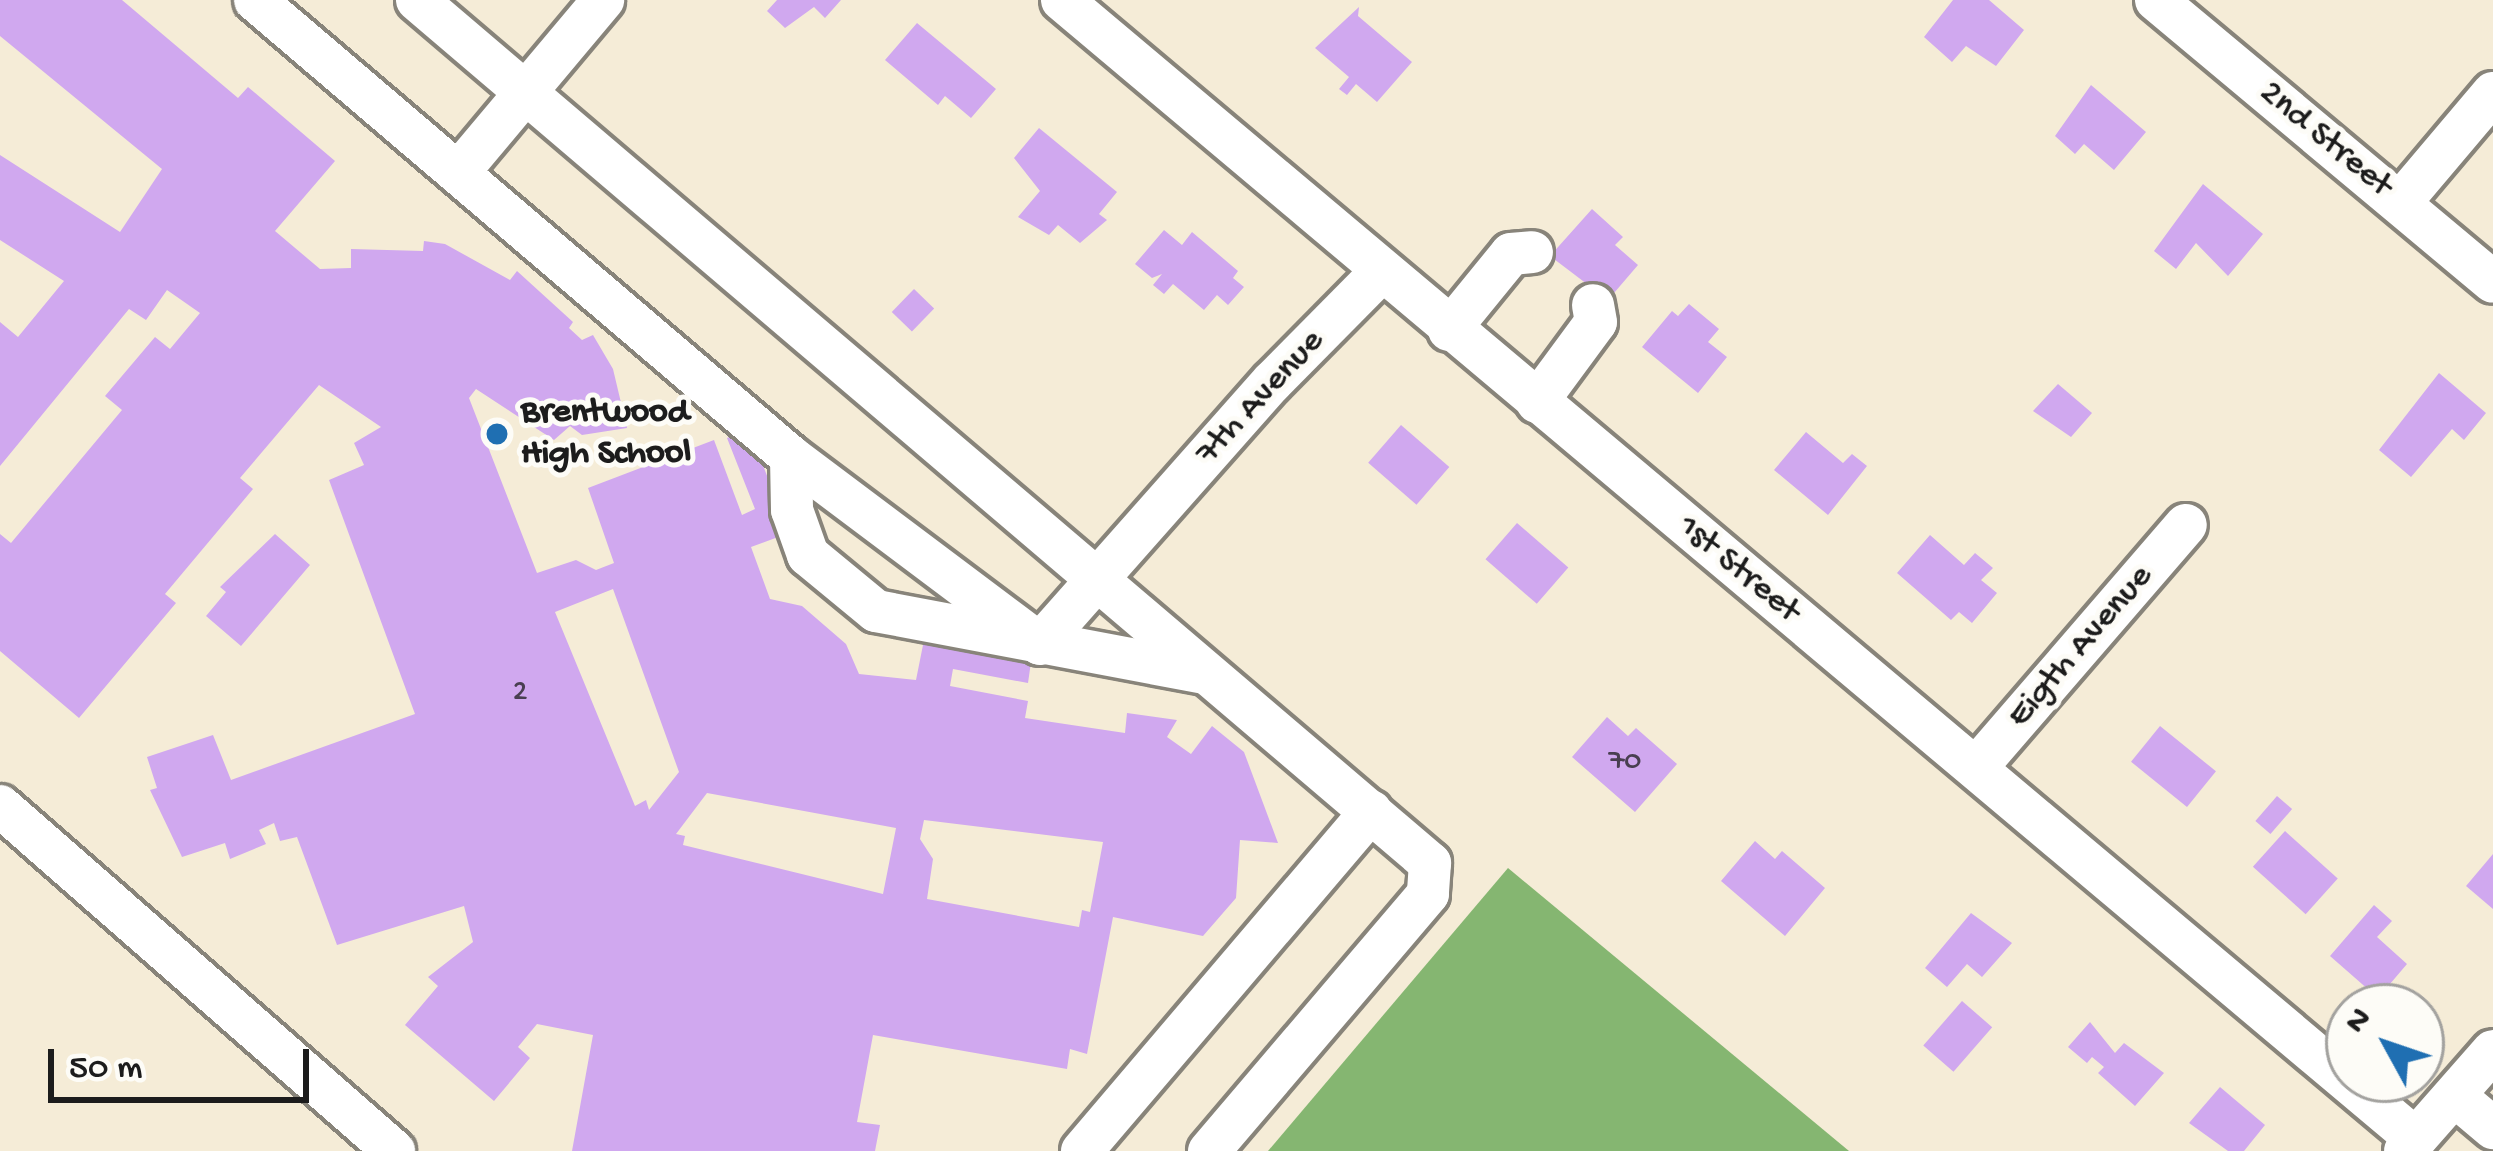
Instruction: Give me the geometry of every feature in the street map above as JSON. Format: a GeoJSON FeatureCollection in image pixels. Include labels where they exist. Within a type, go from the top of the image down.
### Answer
{"type":"FeatureCollection","features":[{"type":"Feature","properties":{"kind":"street"},"geometry":{"type":"LineString","coordinates":[[255,0],[791,457],[1040,644]]}},
{"type":"Feature","properties":{"kind":"street"},"geometry":{"type":"LineString","coordinates":[[417,0],[1430,863],[1428,894],[1209,1151]]}},
{"type":"Feature","properties":{"kind":"street"},"geometry":{"type":"LineString","coordinates":[[458,172],[603,0]]}},
{"type":"Feature","properties":{"kind":"street","name":"1st Street"},"geometry":{"type":"LineString","coordinates":[[1062,0],[1449,330],[1976,768],[2411,1145]]}},
{"type":"Feature","properties":{"kind":"street","name":"2nd Street"},"geometry":{"type":"LineString","coordinates":[[2156,0],[2493,282]]}},
{"type":"Feature","properties":{"kind":"street"},"geometry":{"type":"LineString","coordinates":[[2400,203],[2493,94]]}},
{"type":"Feature","properties":{"kind":"street"},"geometry":{"type":"LineString","coordinates":[[1449,330],[1511,254],[1532,252]]}},
{"type":"Feature","properties":{"kind":"street","name":"7th Avenue"},"geometry":{"type":"LineString","coordinates":[[1040,644],[1380,272]]}},
{"type":"Feature","properties":{"kind":"street"},"geometry":{"type":"LineString","coordinates":[[1537,403],[1596,322],[1593,305]]}},
{"type":"Feature","properties":{"kind":"street"},"geometry":{"type":"LineString","coordinates":[[791,457],[792,510],[808,555],[876,610],[1207,674]]}},
{"type":"Feature","properties":{"kind":"street","name":"Eigth Avenue"},"geometry":{"type":"LineString","coordinates":[[1976,768],[2186,525]]}},
{"type":"Feature","properties":{"kind":"street"},"geometry":{"type":"LineString","coordinates":[[0,806],[394,1151]]}},
{"type":"Feature","properties":{"kind":"street"},"geometry":{"type":"LineString","coordinates":[[1082,1151],[1371,812]]}},
{"type":"Feature","properties":{"kind":"street"},"geometry":{"type":"LineString","coordinates":[[2411,1145],[2493,1051]]}},
{"type":"Feature","properties":{"kind":"street"},"geometry":{"type":"LineString","coordinates":[[2455,1096],[2493,1128]]}},
{"type":"Feature","properties":{"kind":"green space"},"geometry":{"type":"Polygon","coordinates":[[[1508,868],[1849,1151],[1268,1151],[1508,868]]]}},
{"type":"Feature","properties":{"kind":"building"},"geometry":{"type":"Polygon","coordinates":[[[0,0],[122,0],[238,98],[248,87],[335,161],[275,231],[320,269],[351,268],[351,249],[423,251],[424,241],[445,244],[510,280],[517,271],[573,322],[569,328],[582,340],[593,335],[613,369],[627,428],[582,435],[570,426],[554,440],[476,389],[469,398],[537,573],[576,560],[596,570],[614,563],[588,488],[714,440],[742,515],[755,509],[727,438],[749,429],[789,533],[751,547],[770,599],[802,606],[846,644],[859,674],[916,680],[924,640],[1031,662],[1028,683],[953,669],[950,686],[1028,701],[1025,718],[1125,733],[1127,713],[1177,720],[1167,737],[1191,754],[1212,726],[1244,752],[1278,843],[1240,840],[1236,898],[1203,936],[1113,917],[1087,1054],[1070,1049],[1067,1069],[873,1035],[857,1122],[880,1125],[875,1151],[572,1151],[593,1035],[537,1024],[518,1047],[530,1058],[494,1101],[405,1025],[438,986],[428,977],[473,942],[464,906],[337,945],[297,837],[280,841],[274,823],[259,830],[266,844],[230,859],[225,843],[182,857],[150,790],[157,788],[147,757],[213,735],[231,780],[415,714],[329,480],[364,465],[354,443],[381,427],[319,385],[240,478],[253,489],[165,594],[176,603],[79,718],[0,651],[0,534],[11,543],[122,410],[105,396],[155,337],[170,349],[200,313],[167,290],[146,320],[129,309],[0,466],[0,322],[18,337],[64,281],[0,240],[0,155],[120,232],[162,169],[0,36],[0,0]],[[613,589],[555,612],[635,806],[646,800],[649,810],[679,772],[613,589]],[[707,793],[676,834],[685,836],[683,845],[883,894],[896,828],[707,793]],[[924,820],[920,839],[933,859],[927,899],[1079,927],[1082,910],[1090,912],[1103,842],[924,820]]]}},
{"type":"Feature","properties":{"kind":"building"},"geometry":{"type":"Polygon","coordinates":[[[777,0],[841,0],[825,18],[814,7],[785,28],[767,11],[777,0]]]}},
{"type":"Feature","properties":{"kind":"building"},"geometry":{"type":"Polygon","coordinates":[[[1953,0],[1989,0],[2024,30],[1996,66],[1966,46],[1952,62],[1924,37],[1953,0]]]}},
{"type":"Feature","properties":{"kind":"building"},"geometry":{"type":"Polygon","coordinates":[[[1359,7],[1358,16],[1412,62],[1377,102],[1356,84],[1347,95],[1339,89],[1349,77],[1315,48],[1359,7]]]}},
{"type":"Feature","properties":{"kind":"building"},"geometry":{"type":"Polygon","coordinates":[[[917,23],[996,89],[971,118],[945,96],[938,105],[885,60],[917,23]]]}},
{"type":"Feature","properties":{"kind":"building"},"geometry":{"type":"Polygon","coordinates":[[[2091,85],[2146,132],[2114,170],[2084,144],[2075,154],[2055,136],[2091,85]]]}},
{"type":"Feature","properties":{"kind":"building"},"geometry":{"type":"Polygon","coordinates":[[[1039,128],[1117,192],[1099,214],[1107,220],[1080,243],[1058,225],[1049,235],[1018,217],[1040,191],[1014,158],[1039,128]]]}},
{"type":"Feature","properties":{"kind":"building"},"geometry":{"type":"Polygon","coordinates":[[[2203,184],[2263,234],[2228,276],[2196,243],[2176,269],[2154,251],[2203,184]]]}},
{"type":"Feature","properties":{"kind":"building"},"geometry":{"type":"Polygon","coordinates":[[[1592,209],[1623,237],[1615,245],[1638,265],[1608,300],[1550,256],[1592,209]]]}},
{"type":"Feature","properties":{"kind":"building"},"geometry":{"type":"Polygon","coordinates":[[[1164,230],[1182,245],[1192,232],[1238,271],[1233,278],[1244,287],[1228,305],[1217,295],[1204,310],[1173,284],[1164,294],[1153,285],[1162,274],[1152,278],[1135,264],[1164,230]]]}},
{"type":"Feature","properties":{"kind":"building"},"geometry":{"type":"Polygon","coordinates":[[[914,289],[934,308],[912,331],[892,312],[914,289]]]}},
{"type":"Feature","properties":{"kind":"building"},"geometry":{"type":"Polygon","coordinates":[[[1689,304],[1719,329],[1708,342],[1727,357],[1698,393],[1642,347],[1672,311],[1678,316],[1689,304]]]}},
{"type":"Feature","properties":{"kind":"building"},"geometry":{"type":"Polygon","coordinates":[[[2439,373],[2486,413],[2464,440],[2452,429],[2411,477],[2379,450],[2439,373]]]}},
{"type":"Feature","properties":{"kind":"building"},"geometry":{"type":"Polygon","coordinates":[[[2058,384],[2092,413],[2071,437],[2033,411],[2058,384]]]}},
{"type":"Feature","properties":{"kind":"building"},"geometry":{"type":"Polygon","coordinates":[[[1401,425],[1449,467],[1416,505],[1368,463],[1401,425]]]}},
{"type":"Feature","properties":{"kind":"building"},"geometry":{"type":"Polygon","coordinates":[[[1806,432],[1843,463],[1852,454],[1867,466],[1828,515],[1774,470],[1806,432]]]}},
{"type":"Feature","properties":{"kind":"building"},"geometry":{"type":"Polygon","coordinates":[[[1517,523],[1568,568],[1537,604],[1486,559],[1517,523]]]}},
{"type":"Feature","properties":{"kind":"building"},"geometry":{"type":"Polygon","coordinates":[[[275,534],[310,565],[241,646],[206,616],[226,592],[220,587],[275,534]]]}},
{"type":"Feature","properties":{"kind":"building"},"geometry":{"type":"Polygon","coordinates":[[[1930,535],[1964,565],[1975,553],[1993,568],[1981,580],[1997,593],[1972,623],[1959,612],[1951,620],[1897,573],[1930,535]]]}},
{"type":"Feature","properties":{"kind":"building"},"geometry":{"type":"Polygon","coordinates":[[[1607,717],[1628,736],[1636,728],[1677,764],[1635,812],[1572,757],[1607,717]]]}},
{"type":"Feature","properties":{"kind":"building"},"geometry":{"type":"Polygon","coordinates":[[[2160,726],[2216,771],[2187,807],[2131,762],[2160,726]]]}},
{"type":"Feature","properties":{"kind":"building"},"geometry":{"type":"Polygon","coordinates":[[[2277,796],[2292,809],[2270,834],[2255,821],[2277,796]]]}},
{"type":"Feature","properties":{"kind":"building"},"geometry":{"type":"Polygon","coordinates":[[[2285,831],[2338,879],[2306,914],[2253,867],[2285,831]]]}},
{"type":"Feature","properties":{"kind":"building"},"geometry":{"type":"Polygon","coordinates":[[[1755,841],[1775,859],[1782,851],[1825,888],[1785,936],[1721,881],[1755,841]]]}},
{"type":"Feature","properties":{"kind":"building"},"geometry":{"type":"Polygon","coordinates":[[[2493,854],[2493,909],[2466,886],[2493,854]]]}},
{"type":"Feature","properties":{"kind":"building"},"geometry":{"type":"Polygon","coordinates":[[[2374,905],[2392,921],[2377,937],[2407,964],[2391,983],[2361,983],[2330,956],[2374,905]]]}},
{"type":"Feature","properties":{"kind":"building"},"geometry":{"type":"Polygon","coordinates":[[[1971,913],[2012,943],[1982,977],[1967,964],[1947,987],[1925,968],[1971,913]]]}},
{"type":"Feature","properties":{"kind":"building"},"geometry":{"type":"Polygon","coordinates":[[[1962,1001],[1992,1027],[1953,1072],[1923,1046],[1962,1001]]]}},
{"type":"Feature","properties":{"kind":"building"},"geometry":{"type":"Polygon","coordinates":[[[2090,1022],[2115,1053],[2124,1043],[2164,1073],[2135,1106],[2098,1073],[2104,1067],[2092,1057],[2087,1063],[2068,1047],[2090,1022]]]}},
{"type":"Feature","properties":{"kind":"building"},"geometry":{"type":"Polygon","coordinates":[[[2220,1087],[2265,1125],[2244,1151],[2228,1151],[2189,1123],[2220,1087]]]}},
{"type":"Feature","properties":{"kind":"place","name":"Brentwood High School"},"geometry":{"type":"Point","coordinates":[497,434]}}]}
